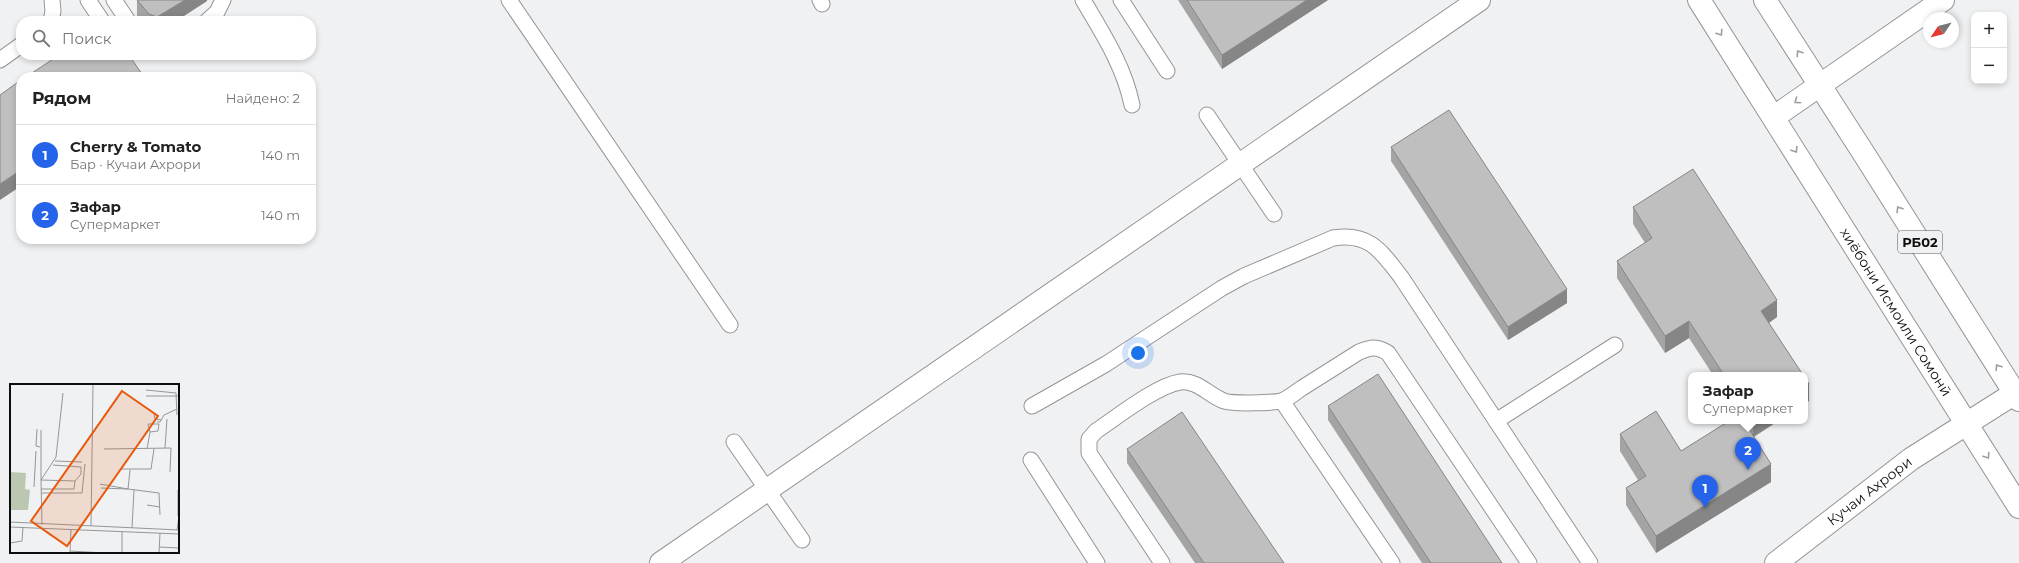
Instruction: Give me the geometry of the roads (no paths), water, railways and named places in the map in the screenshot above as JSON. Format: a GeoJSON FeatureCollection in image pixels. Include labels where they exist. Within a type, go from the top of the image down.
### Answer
{"type":"FeatureCollection","features":[{"type":"Feature","properties":{"kind":"main road"},"geometry":{"type":"LineString","coordinates":[[661,563],[1479,0]]}},
{"type":"Feature","properties":{"kind":"main road","name":"хиёбони Исмоили Сомонӣ"},"geometry":{"type":"LineString","coordinates":[[1699,0],[2019,507]]}},
{"type":"Feature","properties":{"kind":"main road","name":"РБ02"},"geometry":{"type":"LineString","coordinates":[[1765,0],[2017,396]]}},
{"type":"Feature","properties":{"kind":"main road"},"geometry":{"type":"LineString","coordinates":[[1774,117],[1943,0]]}},
{"type":"Feature","properties":{"kind":"main road","name":"Кучаи Ахрори"},"geometry":{"type":"LineString","coordinates":[[1776,563],[1910,459],[1966,423],[2017,396]]}},
{"type":"Feature","properties":{"kind":"lane"},"geometry":{"type":"LineString","coordinates":[[52,0],[52,16]]}},
{"type":"Feature","properties":{"kind":"lane"},"geometry":{"type":"LineString","coordinates":[[88,0],[99,16]]}},
{"type":"Feature","properties":{"kind":"lane"},"geometry":{"type":"LineString","coordinates":[[114,0],[125,16]]}},
{"type":"Feature","properties":{"kind":"lane"},"geometry":{"type":"LineString","coordinates":[[213,16],[217,12],[223,0]]}},
{"type":"Feature","properties":{"kind":"lane"},"geometry":{"type":"LineString","coordinates":[[509,0],[730,325]]}},
{"type":"Feature","properties":{"kind":"lane"},"geometry":{"type":"LineString","coordinates":[[1083,0],[1121,66],[1132,105]]}},
{"type":"Feature","properties":{"kind":"lane"},"geometry":{"type":"LineString","coordinates":[[1121,0],[1167,71]]}},
{"type":"Feature","properties":{"kind":"lane"},"geometry":{"type":"LineString","coordinates":[[0,60],[16,49]]}},
{"type":"Feature","properties":{"kind":"lane"},"geometry":{"type":"LineString","coordinates":[[1207,115],[1274,214]]}},
{"type":"Feature","properties":{"kind":"lane"},"geometry":{"type":"LineString","coordinates":[[1032,406],[1106,364],[1222,288],[1244,276],[1333,238],[1345,236],[1359,238],[1373,244],[1384,255],[1401,277],[1590,563]]}},
{"type":"Feature","properties":{"kind":"lane"},"geometry":{"type":"LineString","coordinates":[[1496,421],[1615,345]]}},
{"type":"Feature","properties":{"kind":"lane"},"geometry":{"type":"LineString","coordinates":[[1162,563],[1089,454],[1089,439],[1096,431],[1155,392],[1170,384],[1182,382],[1192,383],[1201,387],[1211,395],[1225,401],[1236,403],[1282,401],[1370,347],[1380,348],[1388,353],[1529,563]]}},
{"type":"Feature","properties":{"kind":"lane"},"geometry":{"type":"LineString","coordinates":[[1282,401],[1392,563]]}},
{"type":"Feature","properties":{"kind":"lane"},"geometry":{"type":"LineString","coordinates":[[734,442],[802,540]]}},
{"type":"Feature","properties":{"kind":"lane"},"geometry":{"type":"LineString","coordinates":[[1031,460],[1097,563]]}},
{"type":"Feature","properties":{"kind":"place","name":"Зафар"},"geometry":{"type":"Point","coordinates":[1748,470]}},
{"type":"Feature","properties":{"kind":"place","name":"Cherry & Tomato"},"geometry":{"type":"Point","coordinates":[1705,508]}}]}
